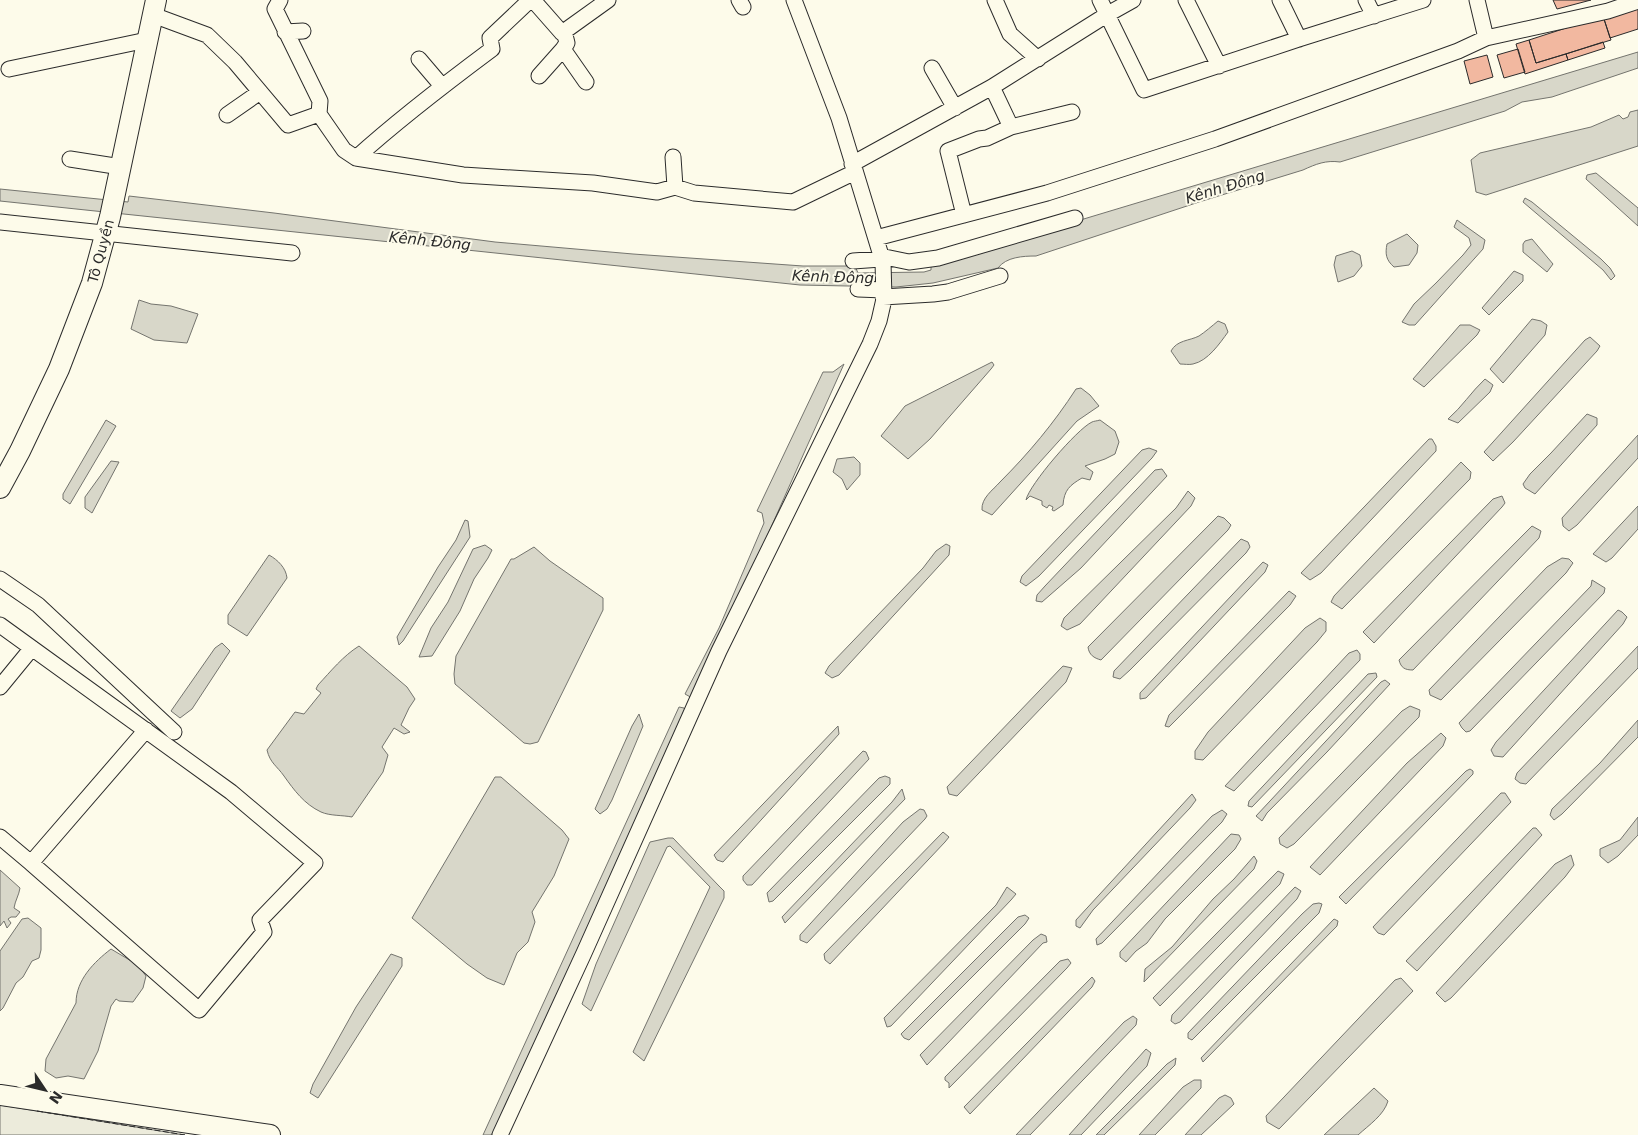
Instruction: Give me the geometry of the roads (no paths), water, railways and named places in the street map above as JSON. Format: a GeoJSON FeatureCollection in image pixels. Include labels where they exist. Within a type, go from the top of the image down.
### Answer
{"type":"FeatureCollection","features":[{"type":"Feature","properties":{"kind":"main road","name":"Tô Quyền"},"geometry":{"type":"LineString","coordinates":[[0,488],[23,445],[59,369],[92,283],[120,172],[154,7]]}},
{"type":"Feature","properties":{"kind":"main road"},"geometry":{"type":"LineString","coordinates":[[0,461],[23,445]]}},
{"type":"Feature","properties":{"kind":"main road"},"geometry":{"type":"LineString","coordinates":[[0,1096],[270,1135]]}},
{"type":"Feature","properties":{"kind":"street"},"geometry":{"type":"LineString","coordinates":[[280,0],[275,9],[320,101],[319,114],[344,150],[356,158],[463,175],[593,183],[657,192],[676,187],[694,193],[793,202],[992,87],[1133,0]]}},
{"type":"Feature","properties":{"kind":"street"},"geometry":{"type":"LineString","coordinates":[[356,158],[388,128],[492,50],[490,38],[532,0],[565,36],[567,43],[539,76]]}},
{"type":"Feature","properties":{"kind":"street"},"geometry":{"type":"LineString","coordinates":[[562,33],[608,0]]}},
{"type":"Feature","properties":{"kind":"street"},"geometry":{"type":"LineString","coordinates":[[500,1135],[584,953],[719,651],[870,344],[879,321],[884,293],[881,259],[876,238],[839,118],[794,0]]}},
{"type":"Feature","properties":{"kind":"street"},"geometry":{"type":"LineString","coordinates":[[995,0],[1010,34],[1038,59]]}},
{"type":"Feature","properties":{"kind":"street"},"geometry":{"type":"LineString","coordinates":[[1100,0],[1144,90],[1423,0]]}},
{"type":"Feature","properties":{"kind":"street"},"geometry":{"type":"LineString","coordinates":[[1186,0],[1219,66]]}},
{"type":"Feature","properties":{"kind":"street"},"geometry":{"type":"LineString","coordinates":[[1280,0],[1298,39]]}},
{"type":"Feature","properties":{"kind":"street"},"geometry":{"type":"LineString","coordinates":[[1366,0],[1374,16]]}},
{"type":"Feature","properties":{"kind":"street"},"geometry":{"type":"LineString","coordinates":[[1477,0],[1486,38]]}},
{"type":"Feature","properties":{"kind":"street"},"geometry":{"type":"LineString","coordinates":[[876,238],[1047,194],[1215,139],[1458,51],[1486,38],[1606,6],[1638,1]]}},
{"type":"Feature","properties":{"kind":"street"},"geometry":{"type":"LineString","coordinates":[[154,7],[207,35],[235,62],[288,125],[319,114]]}},
{"type":"Feature","properties":{"kind":"street"},"geometry":{"type":"LineString","coordinates":[[285,32],[303,31]]}},
{"type":"Feature","properties":{"kind":"street"},"geometry":{"type":"LineString","coordinates":[[9,69],[147,40]]}},
{"type":"Feature","properties":{"kind":"street"},"geometry":{"type":"LineString","coordinates":[[563,49],[586,82]]}},
{"type":"Feature","properties":{"kind":"street"},"geometry":{"type":"LineString","coordinates":[[419,59],[442,86]]}},
{"type":"Feature","properties":{"kind":"street"},"geometry":{"type":"LineString","coordinates":[[932,68],[955,108]]}},
{"type":"Feature","properties":{"kind":"street"},"geometry":{"type":"LineString","coordinates":[[992,87],[1011,128]]}},
{"type":"Feature","properties":{"kind":"street"},"geometry":{"type":"LineString","coordinates":[[227,115],[260,92]]}},
{"type":"Feature","properties":{"kind":"street"},"geometry":{"type":"LineString","coordinates":[[964,215],[948,151],[1011,128],[1072,112]]}},
{"type":"Feature","properties":{"kind":"street"},"geometry":{"type":"LineString","coordinates":[[672,157],[676,187]]}},
{"type":"Feature","properties":{"kind":"street"},"geometry":{"type":"LineString","coordinates":[[70,159],[120,172]]}},
{"type":"Feature","properties":{"kind":"street"},"geometry":{"type":"LineString","coordinates":[[853,261],[881,259],[909,262],[938,258],[1075,218]]}},
{"type":"Feature","properties":{"kind":"street"},"geometry":{"type":"LineString","coordinates":[[0,222],[107,229],[292,253]]}},
{"type":"Feature","properties":{"kind":"street"},"geometry":{"type":"LineString","coordinates":[[858,289],[884,293],[933,294],[948,292],[1000,276]]}},
{"type":"Feature","properties":{"kind":"street"},"geometry":{"type":"LineString","coordinates":[[0,579],[38,605],[174,732]]}},
{"type":"Feature","properties":{"kind":"street"},"geometry":{"type":"LineString","coordinates":[[0,625],[231,792],[315,864],[260,920],[264,932],[199,1010],[0,837]]}},
{"type":"Feature","properties":{"kind":"street"},"geometry":{"type":"LineString","coordinates":[[0,687],[32,648]]}},
{"type":"Feature","properties":{"kind":"street"},"geometry":{"type":"LineString","coordinates":[[32,863],[146,730]]}},
{"type":"Feature","properties":{"kind":"water","name":"Kênh Đông"},"geometry":{"type":"Polygon","coordinates":[[[1638,52],[1638,68],[1552,97],[1522,102],[1505,111],[1340,162],[1317,164],[1036,256],[1010,259],[998,268],[933,283],[896,287],[800,285],[0,201],[0,189],[128,202],[129,196],[495,242],[803,266],[855,266],[858,273],[924,272],[931,270],[931,265],[1638,52]]]}},
{"type":"Feature","properties":{"kind":"water"},"geometry":{"type":"Polygon","coordinates":[[[1638,110],[1638,146],[1486,195],[1476,192],[1471,160],[1480,153],[1591,127],[1619,115],[1623,119],[1628,117],[1630,112],[1638,110]]]}},
{"type":"Feature","properties":{"kind":"water"},"geometry":{"type":"Polygon","coordinates":[[[1596,173],[1638,208],[1638,226],[1586,179],[1587,175],[1596,173]]]}},
{"type":"Feature","properties":{"kind":"water"},"geometry":{"type":"Polygon","coordinates":[[[1525,198],[1601,259],[1615,276],[1611,280],[1603,270],[1523,202],[1525,198]]]}},
{"type":"Feature","properties":{"kind":"water"},"geometry":{"type":"Polygon","coordinates":[[[1457,220],[1485,240],[1483,249],[1415,325],[1402,322],[1414,304],[1471,245],[1469,238],[1454,227],[1457,220]]]}},
{"type":"Feature","properties":{"kind":"water"},"geometry":{"type":"Polygon","coordinates":[[[1407,234],[1418,245],[1417,253],[1409,265],[1394,267],[1387,257],[1387,244],[1407,234]]]}},
{"type":"Feature","properties":{"kind":"water"},"geometry":{"type":"Polygon","coordinates":[[[1532,239],[1553,264],[1547,272],[1523,252],[1525,241],[1532,239]]]}},
{"type":"Feature","properties":{"kind":"water"},"geometry":{"type":"Polygon","coordinates":[[[1352,251],[1360,255],[1362,266],[1354,276],[1338,282],[1334,265],[1336,256],[1352,251]]]}},
{"type":"Feature","properties":{"kind":"water"},"geometry":{"type":"Polygon","coordinates":[[[1514,271],[1523,275],[1523,281],[1489,315],[1482,308],[1514,271]]]}},
{"type":"Feature","properties":{"kind":"water"},"geometry":{"type":"Polygon","coordinates":[[[139,300],[151,304],[171,306],[198,314],[187,343],[154,340],[131,329],[139,300]]]}},
{"type":"Feature","properties":{"kind":"water"},"geometry":{"type":"Polygon","coordinates":[[[1532,319],[1547,325],[1545,335],[1503,383],[1490,369],[1532,319]]]}},
{"type":"Feature","properties":{"kind":"water"},"geometry":{"type":"Polygon","coordinates":[[[1218,321],[1225,324],[1228,332],[1213,351],[1198,362],[1180,364],[1171,351],[1174,347],[1199,336],[1218,321]]]}},
{"type":"Feature","properties":{"kind":"water"},"geometry":{"type":"Polygon","coordinates":[[[1460,325],[1470,325],[1480,330],[1424,387],[1413,379],[1460,325]]]}},
{"type":"Feature","properties":{"kind":"water"},"geometry":{"type":"Polygon","coordinates":[[[1590,337],[1600,346],[1597,351],[1493,461],[1484,452],[1585,340],[1590,337]]]}},
{"type":"Feature","properties":{"kind":"water"},"geometry":{"type":"Polygon","coordinates":[[[992,362],[994,365],[991,369],[930,439],[908,459],[881,436],[905,406],[992,362]]]}},
{"type":"Feature","properties":{"kind":"water"},"geometry":{"type":"Polygon","coordinates":[[[844,364],[694,699],[685,694],[719,628],[764,523],[762,513],[757,511],[823,372],[833,372],[844,364]]]}},
{"type":"Feature","properties":{"kind":"water"},"geometry":{"type":"Polygon","coordinates":[[[1485,379],[1493,385],[1490,392],[1458,423],[1448,419],[1458,410],[1485,379]]]}},
{"type":"Feature","properties":{"kind":"water"},"geometry":{"type":"Polygon","coordinates":[[[1081,388],[1099,406],[1077,421],[992,515],[982,510],[983,502],[988,494],[1041,437],[1076,389],[1081,388]]]}},
{"type":"Feature","properties":{"kind":"water"},"geometry":{"type":"Polygon","coordinates":[[[1587,414],[1597,418],[1597,425],[1535,494],[1525,488],[1523,484],[1530,474],[1587,414]]]}},
{"type":"Feature","properties":{"kind":"water"},"geometry":{"type":"Polygon","coordinates":[[[106,420],[116,426],[70,504],[63,499],[63,494],[106,420]]]}},
{"type":"Feature","properties":{"kind":"water"},"geometry":{"type":"Polygon","coordinates":[[[1100,420],[1115,431],[1119,442],[1115,454],[1085,466],[1093,472],[1090,480],[1082,478],[1071,486],[1066,492],[1063,505],[1054,511],[1052,510],[1053,507],[1049,505],[1047,508],[1042,505],[1042,501],[1030,496],[1026,500],[1035,482],[1065,446],[1085,427],[1092,422],[1100,420]]]}},
{"type":"Feature","properties":{"kind":"water"},"geometry":{"type":"Polygon","coordinates":[[[1638,435],[1638,458],[1577,525],[1569,531],[1563,526],[1562,518],[1638,435]]]}},
{"type":"Feature","properties":{"kind":"water"},"geometry":{"type":"Polygon","coordinates":[[[1429,439],[1432,439],[1436,446],[1436,451],[1321,573],[1310,580],[1301,573],[1429,439]]]}},
{"type":"Feature","properties":{"kind":"water"},"geometry":{"type":"Polygon","coordinates":[[[1149,448],[1157,451],[1152,458],[1039,576],[1026,586],[1020,582],[1022,576],[1142,450],[1149,448]]]}},
{"type":"Feature","properties":{"kind":"water"},"geometry":{"type":"Polygon","coordinates":[[[854,457],[860,463],[860,475],[847,490],[842,479],[833,472],[837,459],[854,457]]]}},
{"type":"Feature","properties":{"kind":"water"},"geometry":{"type":"Polygon","coordinates":[[[111,461],[119,462],[92,513],[85,508],[85,497],[111,461]]]}},
{"type":"Feature","properties":{"kind":"water"},"geometry":{"type":"Polygon","coordinates":[[[1461,462],[1471,472],[1470,479],[1342,609],[1331,602],[1334,596],[1461,462]]]}},
{"type":"Feature","properties":{"kind":"water"},"geometry":{"type":"Polygon","coordinates":[[[1162,469],[1167,476],[1081,568],[1042,602],[1036,601],[1037,595],[1045,586],[1155,470],[1162,469]]]}},
{"type":"Feature","properties":{"kind":"water"},"geometry":{"type":"Polygon","coordinates":[[[1188,491],[1195,498],[1191,506],[1080,624],[1067,630],[1061,626],[1064,618],[1176,508],[1188,491]]]}},
{"type":"Feature","properties":{"kind":"water"},"geometry":{"type":"Polygon","coordinates":[[[1502,496],[1505,503],[1502,507],[1374,643],[1363,632],[1493,499],[1502,496]]]}},
{"type":"Feature","properties":{"kind":"water"},"geometry":{"type":"Polygon","coordinates":[[[1638,506],[1638,529],[1612,558],[1606,562],[1593,554],[1638,506]]]}},
{"type":"Feature","properties":{"kind":"water"},"geometry":{"type":"Polygon","coordinates":[[[1218,516],[1224,518],[1231,525],[1228,530],[1101,660],[1092,656],[1088,647],[1218,516]]]}},
{"type":"Feature","properties":{"kind":"water"},"geometry":{"type":"Polygon","coordinates":[[[465,520],[468,521],[470,537],[399,645],[397,637],[456,540],[465,520]]]}},
{"type":"Feature","properties":{"kind":"water"},"geometry":{"type":"Polygon","coordinates":[[[1532,526],[1541,531],[1539,538],[1413,670],[1402,667],[1399,660],[1532,526]]]}},
{"type":"Feature","properties":{"kind":"water"},"geometry":{"type":"Polygon","coordinates":[[[1241,539],[1248,542],[1250,547],[1246,553],[1130,670],[1120,679],[1113,677],[1114,671],[1241,539]]]}},
{"type":"Feature","properties":{"kind":"water"},"geometry":{"type":"Polygon","coordinates":[[[946,544],[950,546],[949,555],[839,675],[832,678],[825,673],[829,666],[923,568],[936,551],[946,544]]]}},
{"type":"Feature","properties":{"kind":"water"},"geometry":{"type":"Polygon","coordinates":[[[485,545],[492,550],[474,579],[460,611],[432,656],[419,657],[431,628],[448,602],[473,549],[485,545]]]}},
{"type":"Feature","properties":{"kind":"water"},"geometry":{"type":"Polygon","coordinates":[[[534,547],[550,561],[603,598],[603,610],[538,742],[530,744],[524,743],[455,684],[454,674],[456,656],[511,559],[534,547]]]}},
{"type":"Feature","properties":{"kind":"water"},"geometry":{"type":"Polygon","coordinates":[[[269,555],[281,565],[287,578],[247,636],[228,624],[228,615],[269,555]]]}},
{"type":"Feature","properties":{"kind":"water"},"geometry":{"type":"Polygon","coordinates":[[[1562,558],[1569,559],[1573,563],[1566,573],[1441,700],[1430,695],[1429,690],[1547,567],[1562,558]]]}},
{"type":"Feature","properties":{"kind":"water"},"geometry":{"type":"Polygon","coordinates":[[[1263,562],[1268,565],[1265,572],[1146,698],[1140,699],[1140,693],[1263,562]]]}},
{"type":"Feature","properties":{"kind":"water"},"geometry":{"type":"Polygon","coordinates":[[[1592,580],[1605,588],[1604,593],[1470,731],[1466,732],[1459,723],[1591,586],[1592,580]]]}},
{"type":"Feature","properties":{"kind":"water"},"geometry":{"type":"Polygon","coordinates":[[[1289,591],[1296,596],[1290,605],[1169,727],[1165,726],[1169,715],[1289,591]]]}},
{"type":"Feature","properties":{"kind":"water"},"geometry":{"type":"Polygon","coordinates":[[[1618,610],[1627,617],[1623,624],[1503,757],[1494,756],[1491,750],[1496,742],[1618,610]]]}},
{"type":"Feature","properties":{"kind":"water"},"geometry":{"type":"Polygon","coordinates":[[[1320,618],[1326,622],[1326,631],[1317,642],[1203,760],[1195,759],[1195,751],[1208,732],[1305,628],[1320,618]]]}},
{"type":"Feature","properties":{"kind":"water"},"geometry":{"type":"Polygon","coordinates":[[[222,643],[230,651],[192,709],[180,718],[171,711],[215,648],[222,643]]]}},
{"type":"Feature","properties":{"kind":"water"},"geometry":{"type":"Polygon","coordinates":[[[359,646],[407,687],[415,699],[401,725],[410,732],[404,734],[394,728],[382,747],[388,755],[383,772],[352,817],[332,815],[315,809],[304,801],[274,764],[267,750],[295,712],[304,714],[321,693],[316,689],[318,685],[342,659],[359,646]]]}},
{"type":"Feature","properties":{"kind":"water"},"geometry":{"type":"Polygon","coordinates":[[[1638,646],[1638,668],[1526,784],[1520,783],[1515,779],[1517,773],[1638,646]]]}},
{"type":"Feature","properties":{"kind":"water"},"geometry":{"type":"Polygon","coordinates":[[[1357,650],[1360,654],[1360,660],[1234,791],[1225,786],[1349,653],[1357,650]]]}},
{"type":"Feature","properties":{"kind":"water"},"geometry":{"type":"Polygon","coordinates":[[[1063,666],[1072,668],[1066,682],[957,796],[949,794],[947,787],[1063,666]]]}},
{"type":"Feature","properties":{"kind":"water"},"geometry":{"type":"Polygon","coordinates":[[[1376,673],[1377,677],[1252,807],[1248,806],[1249,801],[1368,674],[1376,673]]]}},
{"type":"Feature","properties":{"kind":"water"},"geometry":{"type":"Polygon","coordinates":[[[1385,680],[1390,684],[1267,813],[1262,821],[1256,816],[1381,682],[1385,680]]]}},
{"type":"Feature","properties":{"kind":"water"},"geometry":{"type":"Polygon","coordinates":[[[1410,706],[1420,710],[1419,717],[1294,844],[1287,848],[1280,844],[1279,838],[1402,711],[1410,706]]]}},
{"type":"Feature","properties":{"kind":"water"},"geometry":{"type":"Polygon","coordinates":[[[679,707],[684,708],[686,712],[572,969],[494,1131],[491,1135],[483,1135],[679,707]]]}},
{"type":"Feature","properties":{"kind":"water"},"geometry":{"type":"Polygon","coordinates":[[[639,714],[643,726],[612,800],[607,809],[600,814],[595,809],[639,714]]]}},
{"type":"Feature","properties":{"kind":"water"},"geometry":{"type":"Polygon","coordinates":[[[1638,720],[1638,737],[1554,820],[1550,815],[1552,809],[1600,763],[1638,720]]]}},
{"type":"Feature","properties":{"kind":"water"},"geometry":{"type":"Polygon","coordinates":[[[838,726],[839,734],[723,862],[717,860],[714,855],[838,726]]]}},
{"type":"Feature","properties":{"kind":"water"},"geometry":{"type":"Polygon","coordinates":[[[1441,733],[1446,738],[1443,746],[1320,875],[1310,867],[1407,763],[1441,733]]]}},
{"type":"Feature","properties":{"kind":"water"},"geometry":{"type":"Polygon","coordinates":[[[863,751],[866,752],[869,759],[752,885],[747,885],[743,880],[743,876],[863,751]]]}},
{"type":"Feature","properties":{"kind":"water"},"geometry":{"type":"Polygon","coordinates":[[[1470,769],[1473,771],[1473,774],[1346,904],[1339,897],[1470,769]]]}},
{"type":"Feature","properties":{"kind":"water"},"geometry":{"type":"Polygon","coordinates":[[[885,776],[890,778],[890,784],[773,901],[769,902],[767,893],[879,778],[885,776]]]}},
{"type":"Feature","properties":{"kind":"water"},"geometry":{"type":"Polygon","coordinates":[[[495,777],[501,777],[562,830],[569,839],[554,876],[532,912],[535,922],[528,942],[517,953],[504,985],[487,978],[467,964],[412,918],[495,777]]]}},
{"type":"Feature","properties":{"kind":"water"},"geometry":{"type":"Polygon","coordinates":[[[902,789],[905,799],[785,923],[782,917],[892,802],[902,789]]]}},
{"type":"Feature","properties":{"kind":"water"},"geometry":{"type":"Polygon","coordinates":[[[1501,793],[1505,793],[1511,802],[1384,935],[1378,933],[1373,927],[1501,793]]]}},
{"type":"Feature","properties":{"kind":"water"},"geometry":{"type":"Polygon","coordinates":[[[1192,794],[1196,800],[1190,808],[1093,910],[1080,928],[1076,926],[1076,920],[1192,794]]]}},
{"type":"Feature","properties":{"kind":"water"},"geometry":{"type":"Polygon","coordinates":[[[920,809],[924,810],[927,816],[925,819],[807,943],[800,940],[800,935],[903,822],[920,809]]]}},
{"type":"Feature","properties":{"kind":"water"},"geometry":{"type":"Polygon","coordinates":[[[1222,810],[1227,814],[1222,822],[1102,943],[1097,945],[1096,939],[1212,816],[1222,810]]]}},
{"type":"Feature","properties":{"kind":"water"},"geometry":{"type":"Polygon","coordinates":[[[1638,817],[1638,835],[1618,856],[1608,863],[1600,856],[1600,849],[1620,840],[1638,817]]]}},
{"type":"Feature","properties":{"kind":"water"},"geometry":{"type":"Polygon","coordinates":[[[1533,828],[1536,828],[1542,835],[1417,971],[1406,961],[1533,828]]]}},
{"type":"Feature","properties":{"kind":"water"},"geometry":{"type":"Polygon","coordinates":[[[943,832],[949,837],[945,842],[830,964],[825,960],[824,954],[943,832]]]}},
{"type":"Feature","properties":{"kind":"water"},"geometry":{"type":"Polygon","coordinates":[[[1231,834],[1239,835],[1241,839],[1235,849],[1165,919],[1147,943],[1126,962],[1120,957],[1120,952],[1231,834]]]}},
{"type":"Feature","properties":{"kind":"water"},"geometry":{"type":"Polygon","coordinates":[[[673,838],[724,891],[724,898],[644,1061],[633,1052],[710,887],[670,846],[667,847],[591,1011],[582,1004],[596,964],[650,842],[673,838]]]}},
{"type":"Feature","properties":{"kind":"water"},"geometry":{"type":"Polygon","coordinates":[[[1571,855],[1574,865],[1565,877],[1451,998],[1445,1002],[1436,993],[1555,864],[1571,855]]]}},
{"type":"Feature","properties":{"kind":"water"},"geometry":{"type":"Polygon","coordinates":[[[1254,856],[1257,861],[1254,869],[1144,982],[1145,969],[1172,947],[1213,899],[1254,856]]]}},
{"type":"Feature","properties":{"kind":"water"},"geometry":{"type":"Polygon","coordinates":[[[0,870],[20,888],[14,908],[20,912],[16,917],[8,919],[11,923],[7,928],[4,921],[0,926],[0,870]]]}},
{"type":"Feature","properties":{"kind":"water"},"geometry":{"type":"Polygon","coordinates":[[[1278,871],[1284,874],[1280,884],[1160,1006],[1153,998],[1278,871]]]}},
{"type":"Feature","properties":{"kind":"water"},"geometry":{"type":"Polygon","coordinates":[[[1007,887],[1016,894],[1011,900],[891,1026],[887,1027],[884,1018],[996,905],[1007,887]]]}},
{"type":"Feature","properties":{"kind":"water"},"geometry":{"type":"Polygon","coordinates":[[[1295,887],[1301,891],[1297,899],[1180,1022],[1175,1024],[1171,1021],[1172,1015],[1295,887]]]}},
{"type":"Feature","properties":{"kind":"water"},"geometry":{"type":"Polygon","coordinates":[[[1313,904],[1322,904],[1319,913],[1192,1040],[1188,1038],[1188,1033],[1302,914],[1313,904]]]}},
{"type":"Feature","properties":{"kind":"water"},"geometry":{"type":"Polygon","coordinates":[[[1025,915],[1029,918],[1025,924],[909,1040],[904,1038],[901,1034],[1018,917],[1025,915]]]}},
{"type":"Feature","properties":{"kind":"water"},"geometry":{"type":"Polygon","coordinates":[[[28,918],[41,928],[39,958],[32,961],[23,977],[16,983],[0,1011],[0,951],[22,919],[28,918]]]}},
{"type":"Feature","properties":{"kind":"water"},"geometry":{"type":"Polygon","coordinates":[[[1334,919],[1338,921],[1337,926],[1203,1062],[1201,1058],[1334,919]]]}},
{"type":"Feature","properties":{"kind":"water"},"geometry":{"type":"Polygon","coordinates":[[[1041,934],[1046,936],[1047,942],[1043,943],[927,1065],[920,1055],[1041,934]]]}},
{"type":"Feature","properties":{"kind":"water"},"geometry":{"type":"Polygon","coordinates":[[[111,949],[138,965],[146,976],[143,988],[133,1002],[116,999],[111,1006],[98,1051],[84,1079],[68,1076],[56,1078],[45,1071],[46,1059],[76,1003],[79,987],[87,972],[111,949]]]}},
{"type":"Feature","properties":{"kind":"water"},"geometry":{"type":"Polygon","coordinates":[[[391,954],[402,958],[402,966],[318,1098],[310,1093],[313,1084],[356,1007],[391,954]]]}},
{"type":"Feature","properties":{"kind":"water"},"geometry":{"type":"Polygon","coordinates":[[[1068,959],[1071,963],[1067,968],[949,1088],[949,1083],[945,1080],[945,1077],[1060,961],[1068,959]]]}},
{"type":"Feature","properties":{"kind":"water"},"geometry":{"type":"Polygon","coordinates":[[[1092,977],[1095,981],[1092,987],[970,1114],[964,1107],[1092,977]]]}},
{"type":"Feature","properties":{"kind":"water"},"geometry":{"type":"Polygon","coordinates":[[[1401,978],[1413,991],[1279,1129],[1267,1122],[1266,1116],[1395,980],[1401,978]]]}},
{"type":"Feature","properties":{"kind":"water"},"geometry":{"type":"Polygon","coordinates":[[[1133,1016],[1137,1019],[1136,1025],[1030,1135],[1016,1135],[1124,1022],[1133,1016]]]}},
{"type":"Feature","properties":{"kind":"water"},"geometry":{"type":"Polygon","coordinates":[[[1146,1049],[1151,1053],[1147,1066],[1081,1135],[1069,1135],[1146,1049]]]}},
{"type":"Feature","properties":{"kind":"water"},"geometry":{"type":"Polygon","coordinates":[[[1176,1058],[1175,1065],[1104,1135],[1096,1135],[1167,1064],[1176,1058]]]}},
{"type":"Feature","properties":{"kind":"water"},"geometry":{"type":"Polygon","coordinates":[[[1194,1080],[1201,1080],[1201,1088],[1155,1135],[1139,1135],[1183,1087],[1194,1080]]]}},
{"type":"Feature","properties":{"kind":"water"},"geometry":{"type":"Polygon","coordinates":[[[1374,1088],[1388,1101],[1376,1120],[1358,1135],[1324,1135],[1374,1088]]]}},
{"type":"Feature","properties":{"kind":"water"},"geometry":{"type":"Polygon","coordinates":[[[1225,1095],[1231,1098],[1234,1104],[1201,1135],[1185,1135],[1219,1098],[1225,1095]]]}}]}
